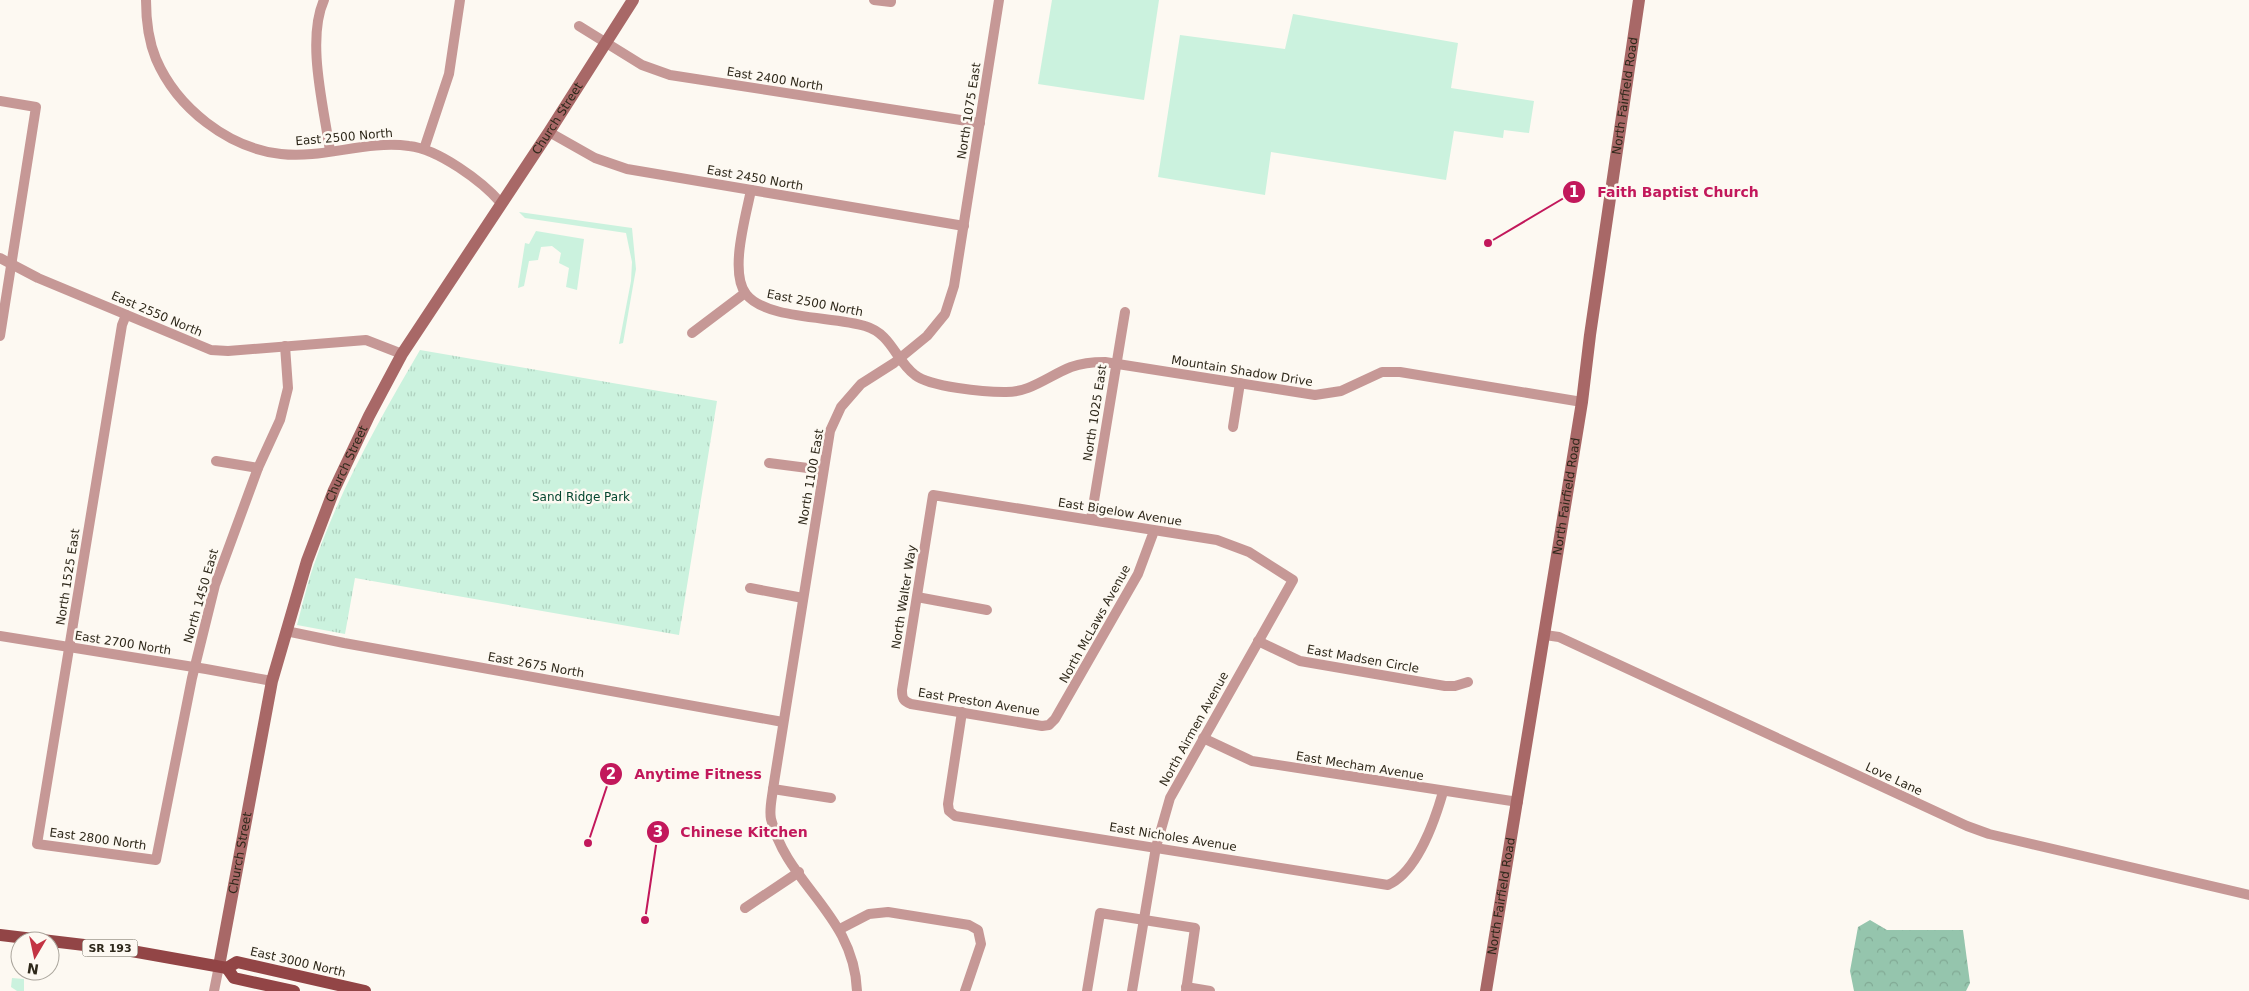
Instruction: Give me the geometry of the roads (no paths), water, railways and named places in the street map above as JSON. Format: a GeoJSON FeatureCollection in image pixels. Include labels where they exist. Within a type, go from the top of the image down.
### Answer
{"type":"FeatureCollection","features":[{"type":"Feature","properties":{"kind":"main road","name":"East 3000 North"},"geometry":{"type":"LineString","coordinates":[[0,935],[126,950],[223,967],[237,962],[365,991]]}},
{"type":"Feature","properties":{"kind":"main road","name":"East 3000 North"},"geometry":{"type":"LineString","coordinates":[[223,967],[234,978],[294,991]]}},
{"type":"Feature","properties":{"kind":"street","name":"East 2500 North"},"geometry":{"type":"LineString","coordinates":[[146,0],[146,17],[156,59],[176,92],[215,129],[234,140],[254,148],[280,154],[308,154],[393,144],[424,149],[438,156],[489,190],[501,202]]}},
{"type":"Feature","properties":{"kind":"street"},"geometry":{"type":"LineString","coordinates":[[324,0],[316,20],[315,45],[330,151]]}},
{"type":"Feature","properties":{"kind":"street"},"geometry":{"type":"LineString","coordinates":[[424,149],[449,74],[460,0]]}},
{"type":"Feature","properties":{"kind":"street","name":"Church Street"},"geometry":{"type":"LineString","coordinates":[[214,991],[223,967],[272,681],[307,560],[334,490],[369,416],[402,354],[549,132],[632,0]]}},
{"type":"Feature","properties":{"kind":"street"},"geometry":{"type":"LineString","coordinates":[[874,0],[891,1]]}},
{"type":"Feature","properties":{"kind":"street","name":"North 1075 East"},"geometry":{"type":"LineString","coordinates":[[964,226],[999,0]]}},
{"type":"Feature","properties":{"kind":"street","name":"North Fairfield Road"},"geometry":{"type":"LineString","coordinates":[[1486,991],[1582,402],[1638,0]]}},
{"type":"Feature","properties":{"kind":"street","name":"East 2400 North"},"geometry":{"type":"LineString","coordinates":[[579,26],[604,44],[642,65],[670,75],[980,124]]}},
{"type":"Feature","properties":{"kind":"street"},"geometry":{"type":"LineString","coordinates":[[0,101],[36,107],[0,336]]}},
{"type":"Feature","properties":{"kind":"street","name":"East 2450 North"},"geometry":{"type":"LineString","coordinates":[[549,132],[595,158],[627,169],[964,226]]}},
{"type":"Feature","properties":{"kind":"street"},"geometry":{"type":"LineString","coordinates":[[692,333],[745,293],[738,278],[739,259],[751,190]]}},
{"type":"Feature","properties":{"kind":"street","name":"North 1100 East"},"geometry":{"type":"LineString","coordinates":[[857,991],[852,956],[840,930],[779,843],[770,817],[772,789],[830,432],[841,407],[861,384],[901,358],[927,336],[945,314],[954,286],[964,226]]}},
{"type":"Feature","properties":{"kind":"street","name":"East 2550 North"},"geometry":{"type":"LineString","coordinates":[[0,258],[11,265],[211,350],[228,351],[366,340],[402,354]]}},
{"type":"Feature","properties":{"kind":"street","name":"East 2500 North"},"geometry":{"type":"LineString","coordinates":[[745,293],[757,304],[773,310],[865,326],[882,334],[915,375],[932,383],[988,391]]}},
{"type":"Feature","properties":{"kind":"street","name":"North 1025 East"},"geometry":{"type":"LineString","coordinates":[[1090,519],[1124,312]]}},
{"type":"Feature","properties":{"kind":"street","name":"North 1525 East"},"geometry":{"type":"LineString","coordinates":[[37,844],[122,324],[126,314]]}},
{"type":"Feature","properties":{"kind":"street","name":"North 1450 East"},"geometry":{"type":"LineString","coordinates":[[156,860],[194,667],[215,585],[258,468],[280,420],[288,388],[284,346]]}},
{"type":"Feature","properties":{"kind":"street","name":"Mountain Shadow Drive"},"geometry":{"type":"LineString","coordinates":[[988,391],[1006,392],[1022,390],[1038,385],[1070,367],[1083,364],[1116,363],[1315,395],[1327,395],[1341,391],[1382,372],[1400,372],[1582,402]]}},
{"type":"Feature","properties":{"kind":"street"},"geometry":{"type":"LineString","coordinates":[[1233,426],[1240,383]]}},
{"type":"Feature","properties":{"kind":"street"},"geometry":{"type":"LineString","coordinates":[[216,461],[258,468]]}},
{"type":"Feature","properties":{"kind":"street"},"geometry":{"type":"LineString","coordinates":[[769,463],[823,470]]}},
{"type":"Feature","properties":{"kind":"street","name":"East Bigelow Avenue"},"geometry":{"type":"LineString","coordinates":[[934,495],[1217,540],[1238,547],[1293,580]]}},
{"type":"Feature","properties":{"kind":"street","name":"North Walter Way"},"geometry":{"type":"LineString","coordinates":[[905,702],[902,697],[902,690],[934,495]]}},
{"type":"Feature","properties":{"kind":"street","name":"North McLaws Avenue"},"geometry":{"type":"LineString","coordinates":[[1049,725],[1054,720],[1138,574],[1154,530]]}},
{"type":"Feature","properties":{"kind":"street","name":"North Airmen Avenue"},"geometry":{"type":"LineString","coordinates":[[1132,991],[1156,847],[1170,798],[1293,580]]}},
{"type":"Feature","properties":{"kind":"street"},"geometry":{"type":"LineString","coordinates":[[750,588],[803,598]]}},
{"type":"Feature","properties":{"kind":"street"},"geometry":{"type":"LineString","coordinates":[[917,597],[987,610]]}},
{"type":"Feature","properties":{"kind":"street","name":"East 2675 North"},"geometry":{"type":"LineString","coordinates":[[286,631],[783,722]]}},
{"type":"Feature","properties":{"kind":"street","name":"Love Lane"},"geometry":{"type":"LineString","coordinates":[[1545,635],[1559,637],[1967,826],[1989,834],[2249,895]]}},
{"type":"Feature","properties":{"kind":"street","name":"East 2700 North"},"geometry":{"type":"LineString","coordinates":[[0,636],[272,681]]}},
{"type":"Feature","properties":{"kind":"street","name":"East Madsen Circle"},"geometry":{"type":"LineString","coordinates":[[1258,641],[1281,654],[1316,664],[1445,686],[1455,686],[1468,682]]}},
{"type":"Feature","properties":{"kind":"street","name":"East Preston Avenue"},"geometry":{"type":"LineString","coordinates":[[905,702],[1042,726],[1049,725]]}},
{"type":"Feature","properties":{"kind":"street","name":"East Nicholes Avenue"},"geometry":{"type":"LineString","coordinates":[[962,712],[948,804],[949,812],[955,816],[1388,885],[1395,882],[1427,840],[1442,792]]}},
{"type":"Feature","properties":{"kind":"street","name":"East Mecham Avenue"},"geometry":{"type":"LineString","coordinates":[[1203,738],[1252,761],[1442,792],[1518,802]]}},
{"type":"Feature","properties":{"kind":"street"},"geometry":{"type":"LineString","coordinates":[[772,789],[831,798]]}},
{"type":"Feature","properties":{"kind":"street","name":"East 2800 North"},"geometry":{"type":"LineString","coordinates":[[37,844],[156,860]]}},
{"type":"Feature","properties":{"kind":"street"},"geometry":{"type":"LineString","coordinates":[[745,908],[799,872]]}},
{"type":"Feature","properties":{"kind":"street"},"geometry":{"type":"LineString","coordinates":[[840,930],[869,914],[888,912],[969,925],[978,930],[981,944],[965,991]]}},
{"type":"Feature","properties":{"kind":"street"},"geometry":{"type":"LineString","coordinates":[[1086,991],[1100,913],[1195,928],[1186,989],[1210,991]]}},
{"type":"Feature","properties":{"kind":"place","name":"Faith Baptist Church"},"geometry":{"type":"Point","coordinates":[1488,243]}},
{"type":"Feature","properties":{"kind":"place","name":"Anytime Fitness"},"geometry":{"type":"Point","coordinates":[588,843]}},
{"type":"Feature","properties":{"kind":"place","name":"Chinese Kitchen"},"geometry":{"type":"Point","coordinates":[645,920]}},
{"type":"Feature","properties":{"kind":"park label","name":"Sand Ridge Park"},"geometry":{"type":"Point","coordinates":[581,497]}}]}
